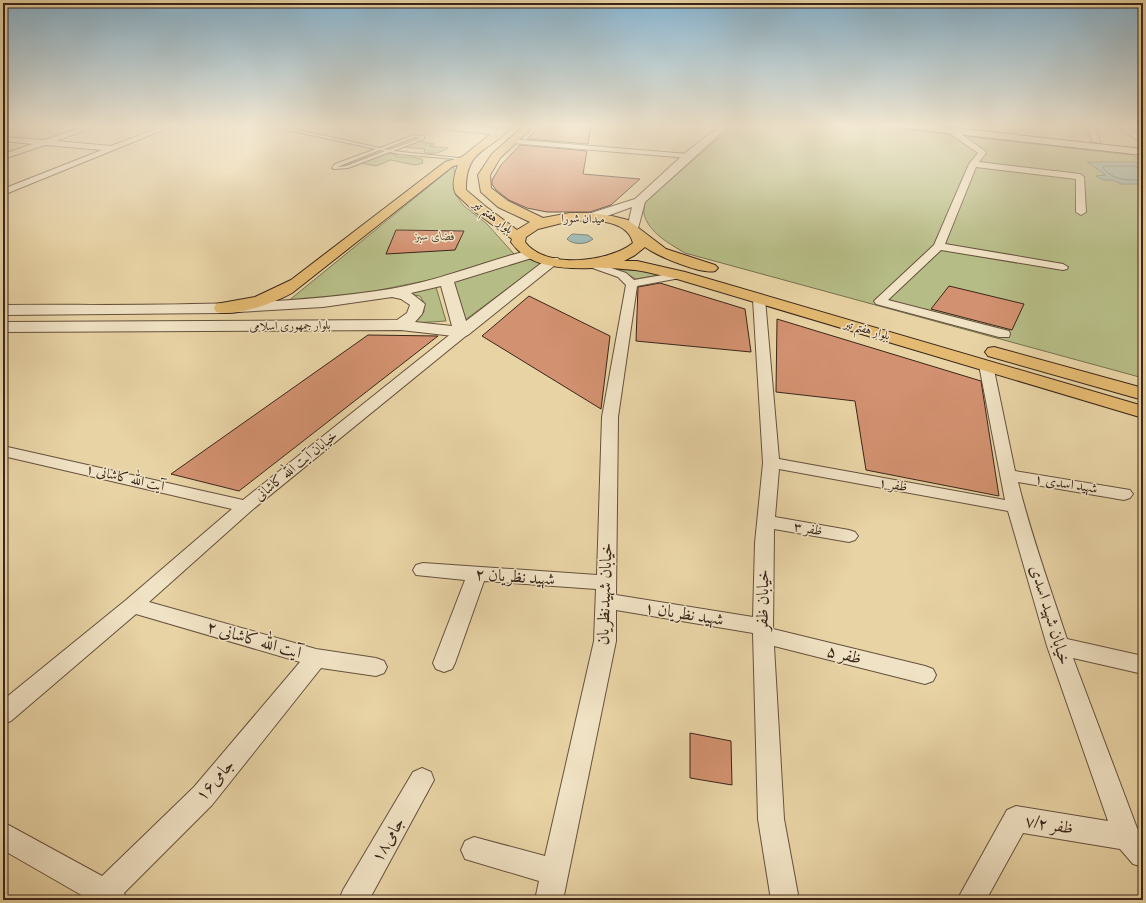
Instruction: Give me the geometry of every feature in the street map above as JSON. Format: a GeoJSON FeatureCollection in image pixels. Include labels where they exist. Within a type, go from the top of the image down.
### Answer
{"type":"FeatureCollection","features":[{"type":"Feature","properties":{"kind":"main road"},"geometry":{"type":"LineString","coordinates":[[222,308],[259,303],[280,294],[297,283],[446,167]]}},
{"type":"Feature","properties":{"kind":"main road","name":"بلوار هفتم تیر"},"geometry":{"type":"LineString","coordinates":[[463,167],[460,175],[460,191],[480,209],[519,238]]}},
{"type":"Feature","properties":{"kind":"main road","name":"بلوار هفتم تیر"},"geometry":{"type":"LineString","coordinates":[[489,167],[484,175],[485,189],[503,204],[540,222]]}},
{"type":"Feature","properties":{"kind":"main road","name":"میدان شورا"},"geometry":{"type":"LineString","coordinates":[[519,238],[522,232],[540,222],[570,217],[592,217],[622,223],[636,233]]}},
{"type":"Feature","properties":{"kind":"main road","name":"بلوار هفتم تیر"},"geometry":{"type":"LineString","coordinates":[[636,233],[661,252],[678,270],[760,299],[1143,412]]}},
{"type":"Feature","properties":{"kind":"main road"},"geometry":{"type":"LineString","coordinates":[[519,238],[523,249],[530,254],[553,261],[588,263],[623,257],[634,251],[640,244],[636,233]]}},
{"type":"Feature","properties":{"kind":"main road","name":"بلوار هفتم تیر"},"geometry":{"type":"LineString","coordinates":[[588,263],[678,270],[867,316],[1143,394]]}},
{"type":"Feature","properties":{"kind":"street"},"geometry":{"type":"LineString","coordinates":[[3,192],[65,167]]}},
{"type":"Feature","properties":{"kind":"street"},"geometry":{"type":"LineString","coordinates":[[592,217],[639,201],[676,167]]}},
{"type":"Feature","properties":{"kind":"street"},"geometry":{"type":"LineString","coordinates":[[973,167],[939,246],[880,302],[1004,334]]}},
{"type":"Feature","properties":{"kind":"street"},"geometry":{"type":"LineString","coordinates":[[1000,167],[1080,177],[1081,212]]}},
{"type":"Feature","properties":{"kind":"street"},"geometry":{"type":"LineString","coordinates":[[636,233],[639,201]]}},
{"type":"Feature","properties":{"kind":"street"},"geometry":{"type":"LineString","coordinates":[[939,246],[1063,267]]}},
{"type":"Feature","properties":{"kind":"street","name":"بلوار جمهوری اسلامی"},"geometry":{"type":"LineString","coordinates":[[3,310],[222,308],[323,303],[392,293],[446,280],[530,254]]}},
{"type":"Feature","properties":{"kind":"street"},"geometry":{"type":"LineString","coordinates":[[446,280],[462,332],[553,261]]}},
{"type":"Feature","properties":{"kind":"street"},"geometry":{"type":"LineString","coordinates":[[588,263],[622,275],[632,284],[678,270]]}},
{"type":"Feature","properties":{"kind":"street","name":"خیابان شهیدنظریان"},"geometry":{"type":"LineString","coordinates":[[550,900],[605,641],[610,417],[632,284]]}},
{"type":"Feature","properties":{"kind":"street"},"geometry":{"type":"LineString","coordinates":[[392,293],[406,296],[418,304],[416,313],[402,325]]}},
{"type":"Feature","properties":{"kind":"street","name":"خیابان ظفر"},"geometry":{"type":"LineString","coordinates":[[760,299],[771,463],[764,543],[762,631],[771,819],[785,900]]}},
{"type":"Feature","properties":{"kind":"street","name":"بلوار جمهوری اسلامی"},"geometry":{"type":"LineString","coordinates":[[3,327],[402,325],[462,332]]}},
{"type":"Feature","properties":{"kind":"street","name":"خیابان آیت الله کاشانی"},"geometry":{"type":"LineString","coordinates":[[3,714],[133,605],[246,506],[462,332]]}},
{"type":"Feature","properties":{"kind":"street","name":"خیابان شهید اسدی"},"geometry":{"type":"LineString","coordinates":[[986,365],[1015,508],[1029,548],[1058,646],[1135,845]]}},
{"type":"Feature","properties":{"kind":"street","name":"آیت الله کاشانی ۱"},"geometry":{"type":"LineString","coordinates":[[5,453],[246,506]]}},
{"type":"Feature","properties":{"kind":"street","name":"ظفر ۱"},"geometry":{"type":"LineString","coordinates":[[771,463],[1015,508]]}},
{"type":"Feature","properties":{"kind":"street","name":"شهید اسدی ۱"},"geometry":{"type":"LineString","coordinates":[[1008,475],[1124,494]]}},
{"type":"Feature","properties":{"kind":"street","name":"ظفر ۳"},"geometry":{"type":"LineString","coordinates":[[766,522],[849,536]]}},
{"type":"Feature","properties":{"kind":"street","name":"شهید نظریان ۲"},"geometry":{"type":"LineString","coordinates":[[423,570],[477,574],[606,592]]}},
{"type":"Feature","properties":{"kind":"street"},"geometry":{"type":"LineString","coordinates":[[444,662],[477,574]]}},
{"type":"Feature","properties":{"kind":"street","name":"شهید نظریان ۱"},"geometry":{"type":"LineString","coordinates":[[606,592],[762,631]]}},
{"type":"Feature","properties":{"kind":"street","name":"آیت الله کاشانی ۲"},"geometry":{"type":"LineString","coordinates":[[133,605],[316,658],[376,667]]}},
{"type":"Feature","properties":{"kind":"street","name":"ظفر ۵"},"geometry":{"type":"LineString","coordinates":[[762,631],[925,674]]}},
{"type":"Feature","properties":{"kind":"street"},"geometry":{"type":"LineString","coordinates":[[1058,646],[1143,665]]}},
{"type":"Feature","properties":{"kind":"street","name":"جامی۱۶"},"geometry":{"type":"LineString","coordinates":[[109,897],[203,796],[316,658]]}},
{"type":"Feature","properties":{"kind":"street","name":"جامی۱۸"},"geometry":{"type":"LineString","coordinates":[[353,900],[422,780]]}},
{"type":"Feature","properties":{"kind":"street","name":"ظفر ۷/۲"},"geometry":{"type":"LineString","coordinates":[[971,900],[1016,819],[1135,845]]}},
{"type":"Feature","properties":{"kind":"street"},"geometry":{"type":"LineString","coordinates":[[3,835],[109,897]]}},
{"type":"Feature","properties":{"kind":"street"},"geometry":{"type":"LineString","coordinates":[[474,850],[555,872]]}},
{"type":"Feature","properties":{"kind":"lane"},"geometry":{"type":"LineString","coordinates":[[335,167],[345,167]]}},
{"type":"Feature","properties":{"kind":"green space","name":"فضای سبز"},"geometry":{"type":"Polygon","coordinates":[[[453,167],[454,167],[455,194],[464,206],[487,224],[514,254],[434,279],[360,294],[287,302],[453,167]]]}},
{"type":"Feature","properties":{"kind":"green space"},"geometry":{"type":"Polygon","coordinates":[[[685,167],[1143,167],[1143,378],[685,253],[673,246],[650,227],[644,214],[645,202],[685,167]]]}},
{"type":"Feature","properties":{"kind":"green space"},"geometry":{"type":"Polygon","coordinates":[[[525,254],[543,262],[465,320],[449,282],[525,254]]]}},
{"type":"Feature","properties":{"kind":"green space"},"geometry":{"type":"Polygon","coordinates":[[[604,267],[634,269],[666,274],[636,279],[629,275],[604,267]]]}},
{"type":"Feature","properties":{"kind":"green space"},"geometry":{"type":"Polygon","coordinates":[[[436,287],[446,321],[414,323],[424,312],[424,303],[420,296],[404,293],[436,287]]]}},
{"type":"Feature","properties":{"kind":"water"},"geometry":{"type":"Polygon","coordinates":[[[1095,167],[1143,167],[1143,184],[1121,184],[1113,180],[1103,180],[1096,176],[1106,175],[1095,167]]]}},
{"type":"Feature","properties":{"kind":"water"},"geometry":{"type":"Polygon","coordinates":[[[572,234],[588,235],[593,239],[583,243],[576,243],[567,239],[572,234]]]}},
{"type":"Feature","properties":{"kind":"building"},"geometry":{"type":"Polygon","coordinates":[[[500,167],[584,167],[583,174],[640,179],[611,205],[590,212],[547,212],[527,208],[509,200],[496,190],[492,184],[492,180],[500,167]]]}},
{"type":"Feature","properties":{"kind":"building"},"geometry":{"type":"Polygon","coordinates":[[[396,230],[464,231],[455,250],[386,254],[396,230]]]}},
{"type":"Feature","properties":{"kind":"building"},"geometry":{"type":"Polygon","coordinates":[[[660,283],[745,309],[751,352],[636,341],[638,287],[660,283]]]}},
{"type":"Feature","properties":{"kind":"building"},"geometry":{"type":"Polygon","coordinates":[[[949,286],[1024,304],[1012,330],[931,309],[949,286]]]}},
{"type":"Feature","properties":{"kind":"building"},"geometry":{"type":"Polygon","coordinates":[[[529,296],[610,336],[601,409],[482,336],[529,296]]]}},
{"type":"Feature","properties":{"kind":"building"},"geometry":{"type":"Polygon","coordinates":[[[777,319],[981,381],[999,496],[866,470],[855,401],[776,392],[777,319]]]}},
{"type":"Feature","properties":{"kind":"building"},"geometry":{"type":"Polygon","coordinates":[[[368,335],[438,336],[239,491],[171,474],[368,335]]]}},
{"type":"Feature","properties":{"kind":"building"},"geometry":{"type":"Polygon","coordinates":[[[690,733],[731,741],[732,785],[690,778],[690,733]]]}}]}
